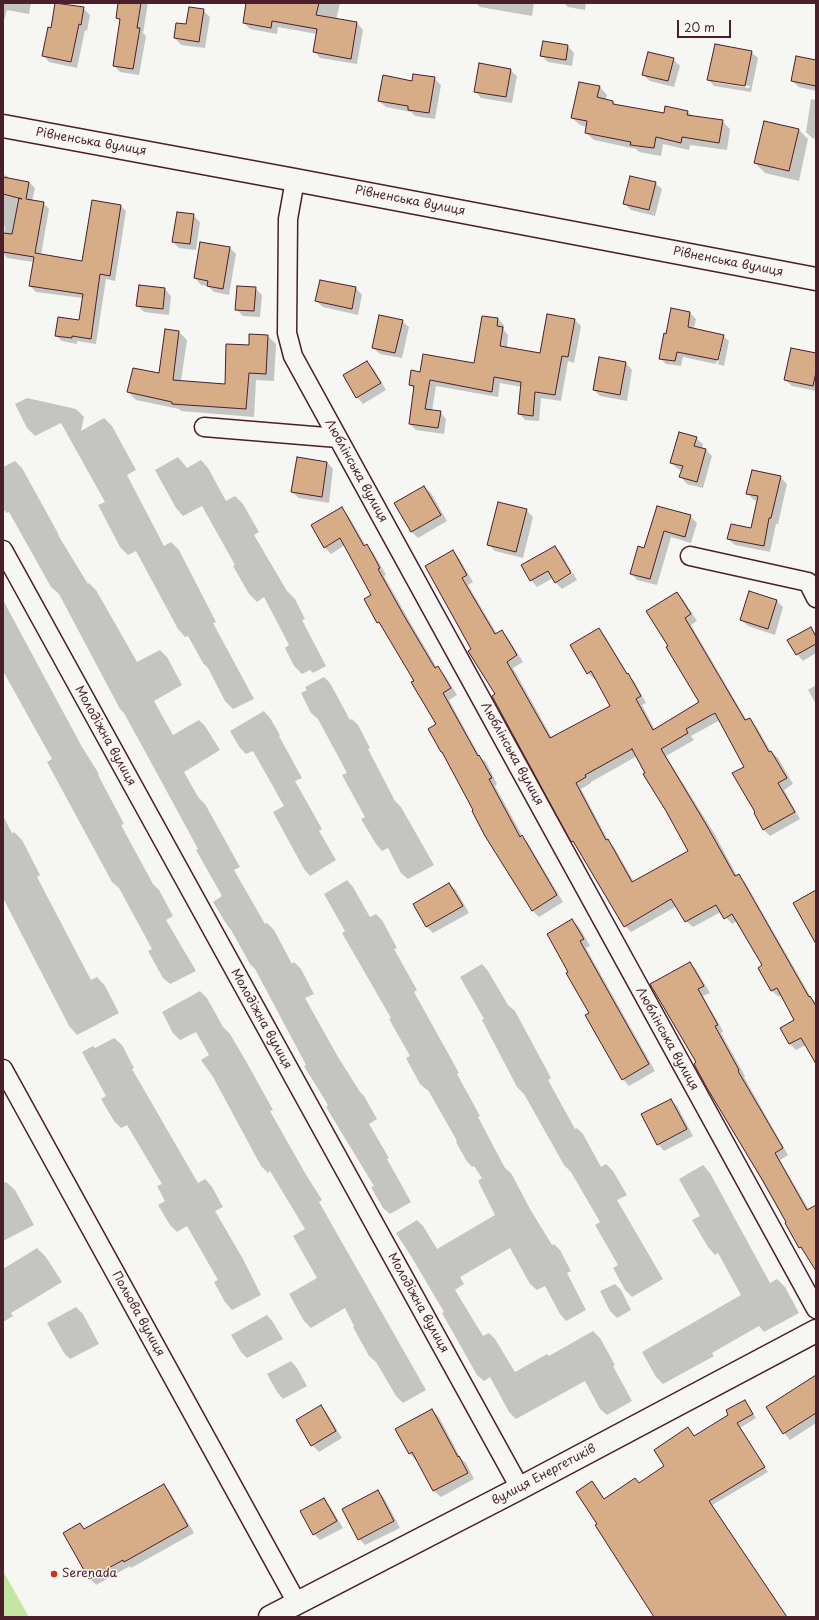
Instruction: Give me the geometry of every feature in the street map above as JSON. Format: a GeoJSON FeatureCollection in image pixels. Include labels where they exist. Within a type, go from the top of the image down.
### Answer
{"type":"FeatureCollection","features":[{"type":"Feature","properties":{"kind":"main road","name":"Рівненська вулиця"},"geometry":{"type":"LineString","coordinates":[[3,126],[816,279]]}},
{"type":"Feature","properties":{"kind":"main road","name":"вулиця Енергетиків"},"geometry":{"type":"LineString","coordinates":[[270,1617],[520,1488],[816,1331]]}},
{"type":"Feature","properties":{"kind":"street","name":"Люблінська вулиця"},"geometry":{"type":"LineString","coordinates":[[294,180],[288,218],[287,333],[293,356],[816,1309]]}},
{"type":"Feature","properties":{"kind":"street"},"geometry":{"type":"LineString","coordinates":[[204,426],[338,438]]}},
{"type":"Feature","properties":{"kind":"street","name":"Молодіжна вулиця"},"geometry":{"type":"LineString","coordinates":[[3,550],[520,1488]]}},
{"type":"Feature","properties":{"kind":"street"},"geometry":{"type":"LineString","coordinates":[[690,556],[808,582],[816,598]]}},
{"type":"Feature","properties":{"kind":"street","name":"Польова вулиця"},"geometry":{"type":"LineString","coordinates":[[3,1069],[297,1602]]}},
{"type":"Feature","properties":{"kind":"green space"},"geometry":{"type":"Polygon","coordinates":[[[3,1571],[29,1617],[3,1617],[3,1571]]]}},
{"type":"Feature","properties":{"kind":"building"},"geometry":{"type":"Polygon","coordinates":[[[55,3],[84,7],[81,25],[79,24],[71,62],[42,56],[48,27],[51,28],[55,3]]]}},
{"type":"Feature","properties":{"kind":"building"},"geometry":{"type":"Polygon","coordinates":[[[118,3],[141,3],[137,28],[140,28],[133,69],[113,66],[120,19],[116,18],[118,3]]]}},
{"type":"Feature","properties":{"kind":"building"},"geometry":{"type":"Polygon","coordinates":[[[246,3],[319,3],[316,15],[357,22],[351,59],[313,52],[317,29],[272,21],[271,28],[243,23],[246,3]]]}},
{"type":"Feature","properties":{"kind":"building"},"geometry":{"type":"Polygon","coordinates":[[[189,7],[204,9],[199,42],[174,38],[176,23],[186,24],[189,7]]]}},
{"type":"Feature","properties":{"kind":"building"},"geometry":{"type":"Polygon","coordinates":[[[543,41],[568,45],[566,60],[540,56],[543,41]]]}},
{"type":"Feature","properties":{"kind":"building"},"geometry":{"type":"Polygon","coordinates":[[[715,44],[752,51],[745,86],[707,80],[715,44]]]}},
{"type":"Feature","properties":{"kind":"building"},"geometry":{"type":"Polygon","coordinates":[[[648,52],[674,58],[668,81],[642,75],[648,52]]]}},
{"type":"Feature","properties":{"kind":"building"},"geometry":{"type":"Polygon","coordinates":[[[796,56],[816,60],[816,86],[791,81],[796,56]]]}},
{"type":"Feature","properties":{"kind":"building"},"geometry":{"type":"Polygon","coordinates":[[[479,63],[511,69],[506,97],[474,92],[479,63]]]}},
{"type":"Feature","properties":{"kind":"building"},"geometry":{"type":"Polygon","coordinates":[[[413,74],[435,77],[429,113],[408,110],[408,106],[378,101],[383,75],[412,81],[413,74]]]}},
{"type":"Feature","properties":{"kind":"building"},"geometry":{"type":"Polygon","coordinates":[[[579,82],[600,86],[597,97],[613,101],[613,104],[664,113],[665,106],[688,111],[687,115],[723,120],[719,143],[682,137],[681,143],[656,137],[654,148],[630,145],[631,142],[585,133],[587,121],[571,118],[579,82]]]}},
{"type":"Feature","properties":{"kind":"building"},"geometry":{"type":"Polygon","coordinates":[[[764,121],[799,129],[789,171],[754,163],[764,121]]]}},
{"type":"Feature","properties":{"kind":"building"},"geometry":{"type":"Polygon","coordinates":[[[630,176],[656,182],[649,210],[623,204],[630,176]]]}},
{"type":"Feature","properties":{"kind":"building"},"geometry":{"type":"Polygon","coordinates":[[[3,177],[29,182],[26,199],[44,202],[35,253],[82,261],[92,200],[121,205],[110,276],[100,274],[91,339],[72,336],[72,338],[55,336],[58,317],[79,320],[83,294],[29,286],[34,257],[3,252],[3,233],[12,234],[19,198],[3,194],[3,177]]]}},
{"type":"Feature","properties":{"kind":"building"},"geometry":{"type":"Polygon","coordinates":[[[177,212],[194,214],[190,244],[172,242],[177,212]]]}},
{"type":"Feature","properties":{"kind":"building"},"geometry":{"type":"Polygon","coordinates":[[[200,242],[230,247],[223,289],[207,286],[208,281],[194,278],[200,242]]]}},
{"type":"Feature","properties":{"kind":"building"},"geometry":{"type":"Polygon","coordinates":[[[320,280],[356,287],[352,309],[315,301],[320,280]]]}},
{"type":"Feature","properties":{"kind":"building"},"geometry":{"type":"Polygon","coordinates":[[[139,285],[165,288],[163,309],[136,306],[139,285]]]}},
{"type":"Feature","properties":{"kind":"building"},"geometry":{"type":"Polygon","coordinates":[[[237,286],[256,287],[254,311],[235,310],[237,286]]]}},
{"type":"Feature","properties":{"kind":"building"},"geometry":{"type":"Polygon","coordinates":[[[671,308],[690,312],[688,327],[724,335],[718,360],[677,352],[675,361],[659,359],[671,308]]]}},
{"type":"Feature","properties":{"kind":"building"},"geometry":{"type":"Polygon","coordinates":[[[547,314],[575,319],[568,357],[562,356],[555,395],[535,392],[533,416],[518,414],[521,382],[494,377],[492,392],[430,380],[425,409],[441,411],[438,428],[409,424],[414,386],[409,385],[411,370],[420,372],[423,354],[474,363],[482,316],[498,318],[497,326],[503,327],[500,346],[540,353],[547,314]]]}},
{"type":"Feature","properties":{"kind":"building"},"geometry":{"type":"Polygon","coordinates":[[[379,315],[403,320],[395,353],[372,348],[379,315]]]}},
{"type":"Feature","properties":{"kind":"building"},"geometry":{"type":"Polygon","coordinates":[[[165,329],[179,331],[173,380],[225,384],[226,344],[249,345],[249,334],[268,335],[266,374],[249,373],[246,409],[172,404],[172,402],[127,392],[133,368],[159,373],[165,329]]]}},
{"type":"Feature","properties":{"kind":"building"},"geometry":{"type":"Polygon","coordinates":[[[791,348],[816,353],[816,372],[813,386],[784,380],[791,348]]]}},
{"type":"Feature","properties":{"kind":"building"},"geometry":{"type":"Polygon","coordinates":[[[599,357],[626,362],[620,395],[593,390],[599,357]]]}},
{"type":"Feature","properties":{"kind":"building"},"geometry":{"type":"Polygon","coordinates":[[[367,361],[381,383],[356,398],[343,375],[367,361]]]}},
{"type":"Feature","properties":{"kind":"building"},"geometry":{"type":"Polygon","coordinates":[[[679,432],[697,437],[694,446],[706,449],[697,482],[679,477],[683,466],[670,463],[679,432]]]}},
{"type":"Feature","properties":{"kind":"building"},"geometry":{"type":"Polygon","coordinates":[[[297,457],[327,462],[322,497],[291,492],[297,457]]]}},
{"type":"Feature","properties":{"kind":"building"},"geometry":{"type":"Polygon","coordinates":[[[752,470],[781,476],[771,518],[769,518],[764,546],[727,539],[731,524],[751,528],[758,496],[746,494],[752,470]]]}},
{"type":"Feature","properties":{"kind":"building"},"geometry":{"type":"Polygon","coordinates":[[[424,486],[441,515],[411,532],[394,503],[424,486]]]}},
{"type":"Feature","properties":{"kind":"building"},"geometry":{"type":"Polygon","coordinates":[[[498,502],[527,509],[516,552],[487,545],[498,502]]]}},
{"type":"Feature","properties":{"kind":"building"},"geometry":{"type":"Polygon","coordinates":[[[657,506],[691,515],[685,537],[664,531],[650,579],[630,574],[638,546],[644,548],[657,506]]]}},
{"type":"Feature","properties":{"kind":"building"},"geometry":{"type":"Polygon","coordinates":[[[342,507],[364,546],[367,544],[380,568],[378,569],[435,668],[438,666],[451,688],[443,693],[492,778],[489,779],[520,837],[522,835],[557,895],[532,911],[485,836],[472,811],[473,810],[428,729],[436,724],[411,682],[414,681],[379,622],[377,623],[364,599],[371,595],[340,538],[324,548],[311,525],[342,507]]]}},
{"type":"Feature","properties":{"kind":"building"},"geometry":{"type":"Polygon","coordinates":[[[555,546],[571,573],[555,583],[548,571],[530,581],[521,565],[555,546]]]}},
{"type":"Feature","properties":{"kind":"building"},"geometry":{"type":"Polygon","coordinates":[[[453,550],[467,575],[462,578],[495,634],[502,630],[517,655],[507,662],[550,738],[610,706],[591,671],[587,674],[570,645],[599,628],[641,696],[636,699],[653,730],[699,702],[666,647],[668,646],[646,611],[677,592],[691,614],[685,618],[745,720],[750,718],[769,752],[771,751],[787,778],[778,783],[795,812],[763,830],[754,813],[755,812],[732,773],[744,767],[715,713],[686,729],[688,733],[661,749],[735,876],[739,874],[809,997],[810,996],[816,1006],[816,1064],[801,1038],[789,1044],[780,1028],[794,1020],[777,988],[771,991],[758,968],[762,965],[732,914],[724,919],[716,905],[685,922],[671,899],[624,927],[573,841],[571,842],[492,696],[495,694],[468,651],[471,649],[425,566],[453,550]],[[632,749],[585,775],[586,777],[576,783],[606,840],[608,839],[632,882],[688,851],[643,774],[645,773],[632,749]]]}},
{"type":"Feature","properties":{"kind":"building"},"geometry":{"type":"Polygon","coordinates":[[[749,591],[777,600],[768,629],[740,620],[749,591]]]}},
{"type":"Feature","properties":{"kind":"building"},"geometry":{"type":"Polygon","coordinates":[[[811,627],[816,637],[816,644],[796,655],[787,640],[811,627]]]}},
{"type":"Feature","properties":{"kind":"building"},"geometry":{"type":"Polygon","coordinates":[[[449,883],[463,906],[426,927],[413,904],[449,883]]]}},
{"type":"Feature","properties":{"kind":"building"},"geometry":{"type":"Polygon","coordinates":[[[816,890],[816,944],[793,903],[816,890]]]}},
{"type":"Feature","properties":{"kind":"building"},"geometry":{"type":"Polygon","coordinates":[[[572,919],[584,939],[580,941],[649,1064],[622,1080],[585,1015],[589,1013],[566,973],[568,972],[547,934],[572,919]]]}},
{"type":"Feature","properties":{"kind":"building"},"geometry":{"type":"Polygon","coordinates":[[[690,962],[704,986],[698,989],[718,1025],[715,1026],[739,1070],[738,1071],[783,1148],[775,1153],[807,1210],[816,1205],[816,1271],[801,1247],[799,1248],[763,1181],[707,1088],[694,1064],[696,1062],[650,984],[690,962]]]}},
{"type":"Feature","properties":{"kind":"building"},"geometry":{"type":"Polygon","coordinates":[[[671,1099],[687,1129],[657,1145],[641,1114],[671,1099]]]}},
{"type":"Feature","properties":{"kind":"building"},"geometry":{"type":"Polygon","coordinates":[[[816,1375],[816,1413],[783,1434],[766,1407],[816,1375]]]}},
{"type":"Feature","properties":{"kind":"building"},"geometry":{"type":"Polygon","coordinates":[[[745,1400],[753,1414],[737,1423],[765,1467],[709,1501],[787,1617],[654,1617],[595,1525],[597,1524],[576,1492],[592,1481],[604,1499],[635,1478],[639,1483],[664,1466],[654,1450],[688,1427],[694,1436],[728,1415],[726,1410],[745,1400]]]}},
{"type":"Feature","properties":{"kind":"building"},"geometry":{"type":"Polygon","coordinates":[[[321,1405],[336,1431],[311,1446],[296,1420],[321,1405]]]}},
{"type":"Feature","properties":{"kind":"building"},"geometry":{"type":"Polygon","coordinates":[[[432,1409],[468,1473],[433,1491],[412,1452],[409,1454],[395,1429],[432,1409]]]}},
{"type":"Feature","properties":{"kind":"building"},"geometry":{"type":"Polygon","coordinates":[[[164,1484],[188,1526],[124,1562],[123,1560],[89,1579],[63,1533],[80,1523],[84,1529],[164,1484]]]}},
{"type":"Feature","properties":{"kind":"building"},"geometry":{"type":"Polygon","coordinates":[[[378,1490],[394,1521],[358,1540],[342,1509],[378,1490]]]}},
{"type":"Feature","properties":{"kind":"building"},"geometry":{"type":"Polygon","coordinates":[[[324,1498],[337,1521],[313,1535],[300,1511],[324,1498]]]}},
{"type":"Feature","properties":{"kind":"place","name":"Serenada"},"geometry":{"type":"Point","coordinates":[54,1574]}}]}
